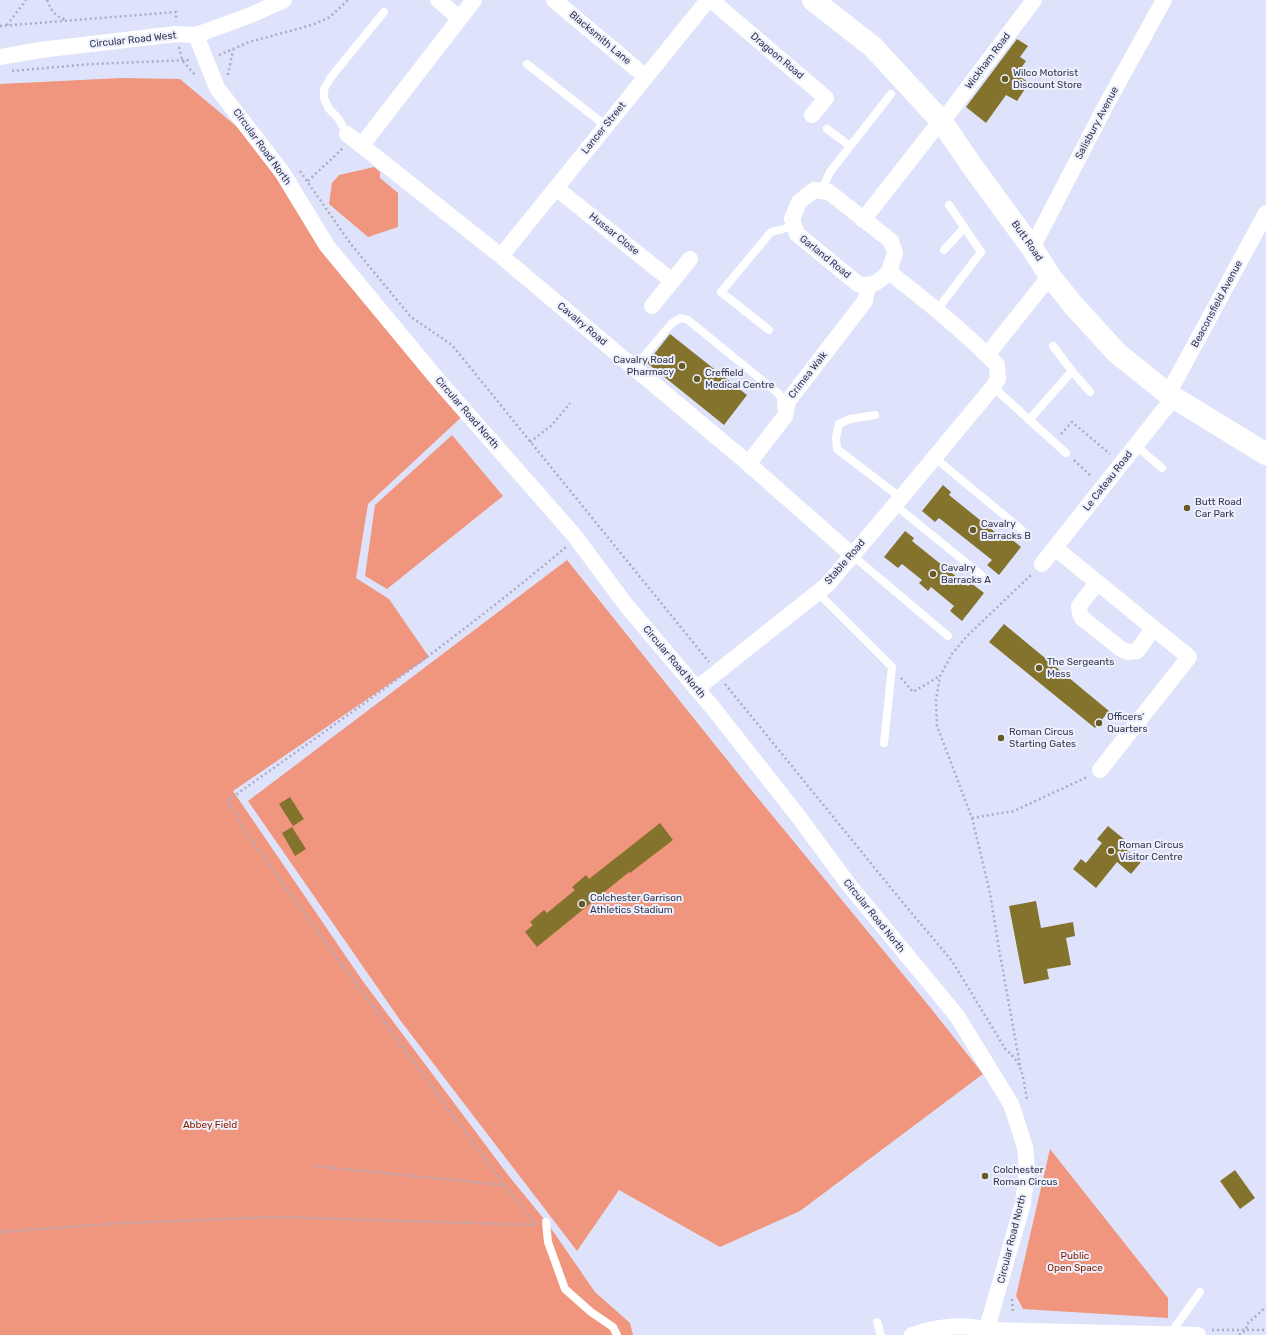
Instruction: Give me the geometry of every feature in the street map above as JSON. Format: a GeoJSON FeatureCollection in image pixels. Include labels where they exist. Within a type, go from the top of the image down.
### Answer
{"type":"FeatureCollection","features":[{"type":"Feature","properties":{"kind":"main road","name":"Butt Road"},"geometry":{"type":"LineString","coordinates":[[813,0],[872,46],[942,122],[1032,248],[1050,276],[1074,306],[1117,353],[1171,396],[1266,454]]}},
{"type":"Feature","properties":{"kind":"street","name":"Circular Road West"},"geometry":{"type":"LineString","coordinates":[[2,65],[40,50],[176,34],[196,35],[251,15],[284,0]]}},
{"type":"Feature","properties":{"kind":"street"},"geometry":{"type":"LineString","coordinates":[[438,0],[459,18]]}},
{"type":"Feature","properties":{"kind":"street"},"geometry":{"type":"LineString","coordinates":[[354,139],[474,0]]}},
{"type":"Feature","properties":{"kind":"street","name":"Blacksmith Lane"},"geometry":{"type":"LineString","coordinates":[[554,0],[646,77]]}},
{"type":"Feature","properties":{"kind":"street","name":"Lancer Street"},"geometry":{"type":"LineString","coordinates":[[501,256],[708,0]]}},
{"type":"Feature","properties":{"kind":"street","name":"Dragoon Road"},"geometry":{"type":"LineString","coordinates":[[711,0],[826,98],[812,115]]}},
{"type":"Feature","properties":{"kind":"street","name":"Wickham Road"},"geometry":{"type":"LineString","coordinates":[[942,122],[1034,0]]}},
{"type":"Feature","properties":{"kind":"street","name":"Salisbury Avenue"},"geometry":{"type":"LineString","coordinates":[[1032,248],[1106,105],[1164,0]]}},
{"type":"Feature","properties":{"kind":"street","name":"Circular Road North"},"geometry":{"type":"LineString","coordinates":[[196,35],[207,59],[217,88],[282,172],[327,246],[443,386],[574,535],[626,605],[713,708],[798,816],[849,885],[957,1016],[1011,1104],[1025,1147],[1027,1170],[1023,1203],[986,1333]]}},
{"type":"Feature","properties":{"kind":"street"},"geometry":{"type":"LineString","coordinates":[[863,220],[935,128],[942,122]]}},
{"type":"Feature","properties":{"kind":"street","name":"Cavalry Road"},"geometry":{"type":"LineString","coordinates":[[354,139],[501,256],[745,461],[852,555]]}},
{"type":"Feature","properties":{"kind":"street","name":"Hussar Close"},"geometry":{"type":"LineString","coordinates":[[556,188],[672,281]]}},
{"type":"Feature","properties":{"kind":"street","name":"Garland Road"},"geometry":{"type":"LineString","coordinates":[[820,191],[814,190],[800,202],[792,219],[797,234],[858,284],[868,286]]}},
{"type":"Feature","properties":{"kind":"street"},"geometry":{"type":"LineString","coordinates":[[820,191],[829,192],[890,241],[895,253],[889,272],[878,281],[868,286]]}},
{"type":"Feature","properties":{"kind":"street","name":"Beaconsfield Avenue"},"geometry":{"type":"LineString","coordinates":[[1171,396],[1266,213]]}},
{"type":"Feature","properties":{"kind":"street"},"geometry":{"type":"LineString","coordinates":[[652,306],[690,259]]}},
{"type":"Feature","properties":{"kind":"street"},"geometry":{"type":"LineString","coordinates":[[889,272],[937,310],[987,354],[997,365],[998,379],[993,387]]}},
{"type":"Feature","properties":{"kind":"street"},"geometry":{"type":"LineString","coordinates":[[987,354],[1050,276]]}},
{"type":"Feature","properties":{"kind":"street","name":"Crimea Walk"},"geometry":{"type":"LineString","coordinates":[[745,461],[785,416],[788,401],[865,301],[868,286]]}},
{"type":"Feature","properties":{"kind":"street","name":"Stable Road"},"geometry":{"type":"LineString","coordinates":[[696,689],[826,585],[898,502],[993,387]]}},
{"type":"Feature","properties":{"kind":"street","name":"Le Cateau Road"},"geometry":{"type":"LineString","coordinates":[[1042,564],[1135,445],[1171,396]]}},
{"type":"Feature","properties":{"kind":"street"},"geometry":{"type":"LineString","coordinates":[[1055,548],[1189,658],[1100,770]]}},
{"type":"Feature","properties":{"kind":"street"},"geometry":{"type":"LineString","coordinates":[[1097,583],[1079,606],[1082,618],[1121,650],[1128,652],[1137,651],[1153,629]]}},
{"type":"Feature","properties":{"kind":"street"},"geometry":{"type":"LineString","coordinates":[[912,1335],[924,1331],[952,1327],[976,1327],[986,1333],[1198,1335]]}},
{"type":"Feature","properties":{"kind":"lane"},"geometry":{"type":"LineString","coordinates":[[354,139],[329,109],[324,98],[324,89],[331,78],[384,12]]}},
{"type":"Feature","properties":{"kind":"lane"},"geometry":{"type":"LineString","coordinates":[[526,64],[606,126]]}},
{"type":"Feature","properties":{"kind":"lane"},"geometry":{"type":"LineString","coordinates":[[820,191],[830,172],[892,94]]}},
{"type":"Feature","properties":{"kind":"lane"},"geometry":{"type":"LineString","coordinates":[[828,129],[850,146]]}},
{"type":"Feature","properties":{"kind":"lane"},"geometry":{"type":"LineString","coordinates":[[937,310],[981,252],[948,205]]}},
{"type":"Feature","properties":{"kind":"lane"},"geometry":{"type":"LineString","coordinates":[[769,330],[721,292],[771,232],[794,226]]}},
{"type":"Feature","properties":{"kind":"lane"},"geometry":{"type":"LineString","coordinates":[[944,250],[964,228]]}},
{"type":"Feature","properties":{"kind":"lane"},"geometry":{"type":"LineString","coordinates":[[634,368],[672,323],[681,318],[688,320],[779,394],[782,402],[780,410],[745,461]]}},
{"type":"Feature","properties":{"kind":"lane"},"geometry":{"type":"LineString","coordinates":[[1053,346],[1090,392]]}},
{"type":"Feature","properties":{"kind":"lane"},"geometry":{"type":"LineString","coordinates":[[1029,420],[1072,371]]}},
{"type":"Feature","properties":{"kind":"lane"},"geometry":{"type":"LineString","coordinates":[[993,387],[1066,453]]}},
{"type":"Feature","properties":{"kind":"lane"},"geometry":{"type":"LineString","coordinates":[[875,415],[850,419],[839,424],[836,436],[837,449],[985,578]]}},
{"type":"Feature","properties":{"kind":"lane"},"geometry":{"type":"LineString","coordinates":[[1135,445],[1162,468]]}},
{"type":"Feature","properties":{"kind":"lane"},"geometry":{"type":"LineString","coordinates":[[935,458],[1022,530]]}},
{"type":"Feature","properties":{"kind":"lane"},"geometry":{"type":"LineString","coordinates":[[852,555],[948,636]]}},
{"type":"Feature","properties":{"kind":"lane"},"geometry":{"type":"LineString","coordinates":[[817,592],[892,667],[884,743]]}},
{"type":"Feature","properties":{"kind":"lane"},"geometry":{"type":"LineString","coordinates":[[546,1222],[548,1242],[565,1290],[613,1327],[617,1335]]}},
{"type":"Feature","properties":{"kind":"lane"},"geometry":{"type":"LineString","coordinates":[[1166,1334],[1173,1330],[1200,1292]]}},
{"type":"Feature","properties":{"kind":"lane"},"geometry":{"type":"LineString","coordinates":[[877,1322],[881,1335]]}},
{"type":"Feature","properties":{"kind":"path"},"geometry":{"type":"LineString","coordinates":[[7,25],[26,0]]}},
{"type":"Feature","properties":{"kind":"path"},"geometry":{"type":"LineString","coordinates":[[47,0],[52,12],[61,18],[69,20]]}},
{"type":"Feature","properties":{"kind":"path"},"geometry":{"type":"LineString","coordinates":[[2,65],[92,64],[207,59],[233,50],[249,42],[312,25],[330,17],[348,0]]}},
{"type":"Feature","properties":{"kind":"path"},"geometry":{"type":"LineString","coordinates":[[0,26],[176,12],[176,34],[182,60],[199,81]]}},
{"type":"Feature","properties":{"kind":"path"},"geometry":{"type":"LineString","coordinates":[[227,78],[233,50]]}},
{"type":"Feature","properties":{"kind":"path"},"geometry":{"type":"LineString","coordinates":[[308,181],[354,139]]}},
{"type":"Feature","properties":{"kind":"path"},"geometry":{"type":"LineString","coordinates":[[298,169],[308,181],[350,243],[411,317],[452,345],[749,714],[952,961],[1006,1050],[1014,1057],[1021,1067]]}},
{"type":"Feature","properties":{"kind":"path"},"geometry":{"type":"LineString","coordinates":[[530,442],[552,424],[570,403]]}},
{"type":"Feature","properties":{"kind":"path"},"geometry":{"type":"LineString","coordinates":[[1054,442],[1072,422],[1121,463]]}},
{"type":"Feature","properties":{"kind":"path"},"geometry":{"type":"LineString","coordinates":[[1066,453],[1103,486]]}},
{"type":"Feature","properties":{"kind":"path"},"geometry":{"type":"LineString","coordinates":[[562,541],[571,553]]}},
{"type":"Feature","properties":{"kind":"path"},"geometry":{"type":"LineString","coordinates":[[548,1242],[504,1185],[274,872],[245,831],[228,801],[395,682],[515,590],[566,546]]}},
{"type":"Feature","properties":{"kind":"path"},"geometry":{"type":"LineString","coordinates":[[1028,1106],[990,892],[972,818],[937,726],[936,700],[940,676],[952,654],[966,637],[1042,564]]}},
{"type":"Feature","properties":{"kind":"path"},"geometry":{"type":"LineString","coordinates":[[892,667],[913,692],[940,676]]}},
{"type":"Feature","properties":{"kind":"path"},"geometry":{"type":"LineString","coordinates":[[972,818],[1014,811],[1078,782],[1100,770]]}},
{"type":"Feature","properties":{"kind":"path"},"geometry":{"type":"LineString","coordinates":[[314,1166],[504,1185]]}},
{"type":"Feature","properties":{"kind":"path"},"geometry":{"type":"LineString","coordinates":[[0,1232],[123,1223],[275,1216],[535,1224]]}},
{"type":"Feature","properties":{"kind":"path"},"geometry":{"type":"LineString","coordinates":[[1239,1335],[1246,1330],[1247,1324],[1266,1307]]}},
{"type":"Feature","properties":{"kind":"green space","name":"Abbey Field"},"geometry":{"type":"Polygon","coordinates":[[[121,78],[180,79],[266,151],[302,202],[468,411],[368,504],[356,578],[389,599],[429,657],[233,791],[362,980],[508,1175],[548,1224],[595,1292],[630,1323],[633,1335],[0,1335],[0,84],[121,78]]]}},
{"type":"Feature","properties":{"kind":"green space"},"geometry":{"type":"Polygon","coordinates":[[[374,167],[380,172],[380,178],[398,193],[398,227],[368,237],[329,204],[332,183],[339,175],[374,167]]]}},
{"type":"Feature","properties":{"kind":"green space"},"geometry":{"type":"Polygon","coordinates":[[[452,435],[503,496],[387,589],[365,576],[375,505],[452,435]]]}},
{"type":"Feature","properties":{"kind":"green space","name":"Colchester Garrison Athletics Stadium"},"geometry":{"type":"Polygon","coordinates":[[[567,560],[748,786],[983,1074],[800,1211],[720,1247],[619,1190],[577,1251],[400,1020],[248,801],[567,560]]]}},
{"type":"Feature","properties":{"kind":"green space","name":"Public Open Space"},"geometry":{"type":"Polygon","coordinates":[[[1050,1149],[1168,1298],[1168,1318],[1023,1309],[1016,1296],[1050,1149]]]}},
{"type":"Feature","properties":{"kind":"building","name":"Wilco Motorist Discount Store"},"geometry":{"type":"Polygon","coordinates":[[[1017,39],[1028,46],[1020,57],[1026,61],[1017,74],[1029,83],[1017,101],[1006,95],[986,123],[966,107],[1017,39]]]}},
{"type":"Feature","properties":{"kind":"building","name":"Creffield Medical Centre"},"geometry":{"type":"Polygon","coordinates":[[[670,334],[747,395],[724,425],[647,363],[670,334]]]}},
{"type":"Feature","properties":{"kind":"building","name":"Cavalry Barracks B"},"geometry":{"type":"Polygon","coordinates":[[[943,485],[951,492],[949,495],[1006,541],[1009,537],[1021,547],[999,575],[987,565],[992,560],[939,518],[935,522],[922,511],[943,485]]]}},
{"type":"Feature","properties":{"kind":"building","name":"Cavalry Barracks A"},"geometry":{"type":"Polygon","coordinates":[[[905,531],[914,538],[912,541],[968,586],[971,583],[984,593],[962,621],[950,611],[954,606],[931,587],[928,591],[919,583],[922,580],[902,564],[898,568],[884,557],[905,531]]]}},
{"type":"Feature","properties":{"kind":"building","name":"The Sergeants Mess"},"geometry":{"type":"Polygon","coordinates":[[[1004,624],[1109,711],[1095,728],[989,642],[1004,624]]]}},
{"type":"Feature","properties":{"kind":"building"},"geometry":{"type":"Polygon","coordinates":[[[290,797],[304,819],[293,826],[279,804],[290,797]]]}},
{"type":"Feature","properties":{"kind":"building"},"geometry":{"type":"Polygon","coordinates":[[[660,823],[673,840],[630,873],[629,872],[537,947],[525,932],[533,925],[530,922],[544,910],[547,913],[575,890],[572,887],[586,875],[589,879],[660,823]]]}},
{"type":"Feature","properties":{"kind":"building","name":"Roman Circus Visitor Centre"},"geometry":{"type":"Polygon","coordinates":[[[1108,826],[1125,840],[1121,845],[1141,862],[1131,874],[1117,862],[1096,888],[1073,869],[1081,859],[1086,863],[1102,843],[1097,839],[1108,826]]]}},
{"type":"Feature","properties":{"kind":"building"},"geometry":{"type":"Polygon","coordinates":[[[292,827],[306,849],[295,856],[282,833],[292,827]]]}},
{"type":"Feature","properties":{"kind":"building"},"geometry":{"type":"Polygon","coordinates":[[[1036,901],[1041,928],[1073,922],[1075,936],[1066,938],[1071,965],[1047,969],[1049,979],[1024,984],[1009,906],[1036,901]]]}},
{"type":"Feature","properties":{"kind":"building"},"geometry":{"type":"Polygon","coordinates":[[[1235,1170],[1255,1198],[1240,1209],[1220,1181],[1235,1170]]]}},
{"type":"Feature","properties":{"kind":"place","name":"Wilco Motorist Discount Store"},"geometry":{"type":"Point","coordinates":[1005,79]}},
{"type":"Feature","properties":{"kind":"place","name":"Cavalry Road Pharmacy"},"geometry":{"type":"Point","coordinates":[682,366]}},
{"type":"Feature","properties":{"kind":"place","name":"Creffield Medical Centre"},"geometry":{"type":"Point","coordinates":[697,379]}},
{"type":"Feature","properties":{"kind":"place","name":"Butt Road Car Park"},"geometry":{"type":"Point","coordinates":[1187,508]}},
{"type":"Feature","properties":{"kind":"place","name":"Cavalry Barracks B"},"geometry":{"type":"Point","coordinates":[973,530]}},
{"type":"Feature","properties":{"kind":"place","name":"Cavalry Barracks A"},"geometry":{"type":"Point","coordinates":[933,574]}},
{"type":"Feature","properties":{"kind":"place","name":"The Sergeants Mess"},"geometry":{"type":"Point","coordinates":[1039,668]}},
{"type":"Feature","properties":{"kind":"place","name":"Officers' Quarters"},"geometry":{"type":"Point","coordinates":[1099,723]}},
{"type":"Feature","properties":{"kind":"place","name":"Roman Circus Starting Gates"},"geometry":{"type":"Point","coordinates":[1001,738]}},
{"type":"Feature","properties":{"kind":"place","name":"Roman Circus Visitor Centre"},"geometry":{"type":"Point","coordinates":[1111,851]}},
{"type":"Feature","properties":{"kind":"place","name":"Colchester Garrison Athletics Stadium"},"geometry":{"type":"Point","coordinates":[582,904]}},
{"type":"Feature","properties":{"kind":"place","name":"Colchester Roman Circus"},"geometry":{"type":"Point","coordinates":[985,1176]}}]}
